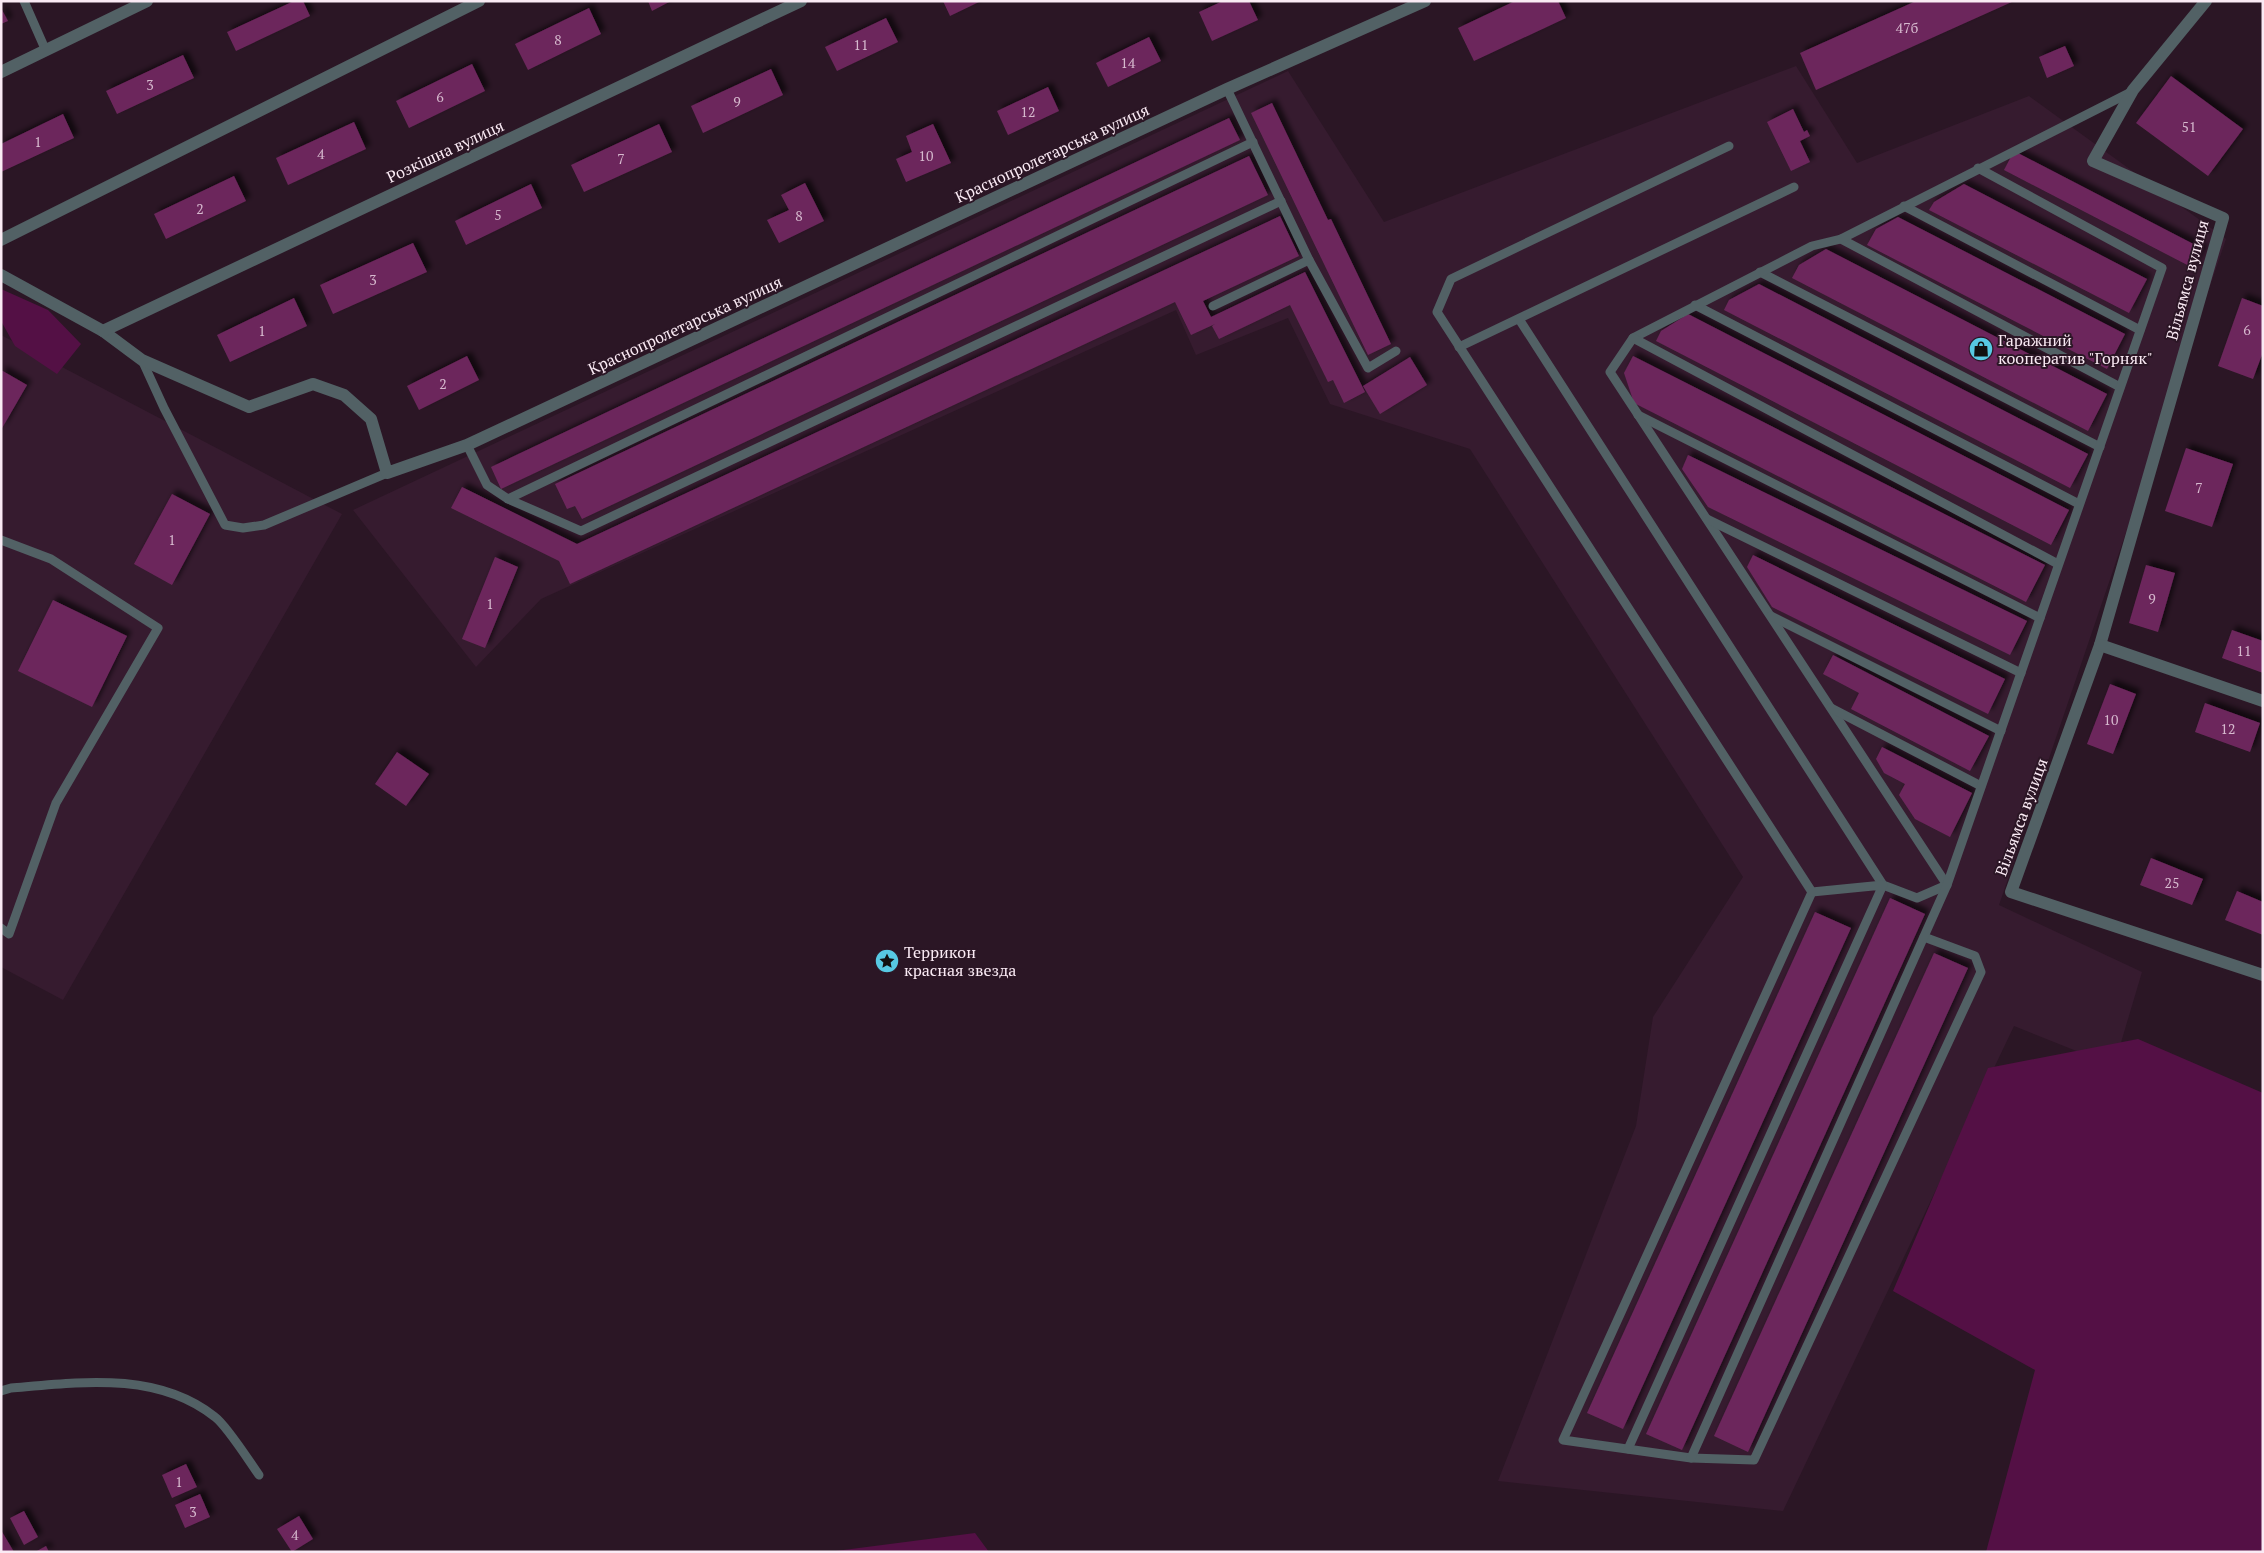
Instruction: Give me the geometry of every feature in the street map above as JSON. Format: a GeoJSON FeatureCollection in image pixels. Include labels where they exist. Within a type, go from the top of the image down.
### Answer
{"type":"FeatureCollection","features":[{"type":"Feature","properties":{"kind":"street"},"geometry":{"type":"LineString","coordinates":[[1,72],[147,1]]}},
{"type":"Feature","properties":{"kind":"street"},"geometry":{"type":"LineString","coordinates":[[1,240],[479,1]]}},
{"type":"Feature","properties":{"kind":"street","name":"Розкішна вулиця"},"geometry":{"type":"LineString","coordinates":[[103,331],[801,1]]}},
{"type":"Feature","properties":{"kind":"street","name":"Краснопролетарська вулиця"},"geometry":{"type":"LineString","coordinates":[[387,473],[467,445],[1227,89],[1425,1]]}},
{"type":"Feature","properties":{"kind":"street","name":"Вільямса вулиця"},"geometry":{"type":"LineString","coordinates":[[2206,1],[2133,90],[2093,161],[2223,218],[2100,645],[2011,892],[2263,976]]}},
{"type":"Feature","properties":{"kind":"street"},"geometry":{"type":"LineString","coordinates":[[1,275],[103,331],[142,360],[249,407],[313,384],[344,395],[371,419],[387,473]]}},
{"type":"Feature","properties":{"kind":"street"},"geometry":{"type":"LineString","coordinates":[[2100,645],[2263,701]]}},
{"type":"Feature","properties":{"kind":"lane"},"geometry":{"type":"LineString","coordinates":[[24,1],[46,51]]}},
{"type":"Feature","properties":{"kind":"lane"},"geometry":{"type":"LineString","coordinates":[[1227,89],[1309,260],[1368,368],[1396,351]]}},
{"type":"Feature","properties":{"kind":"lane"},"geometry":{"type":"LineString","coordinates":[[1947,885],[1610,372],[1633,338],[1812,246],[1841,238],[2133,90]]}},
{"type":"Feature","properties":{"kind":"lane"},"geometry":{"type":"LineString","coordinates":[[508,499],[1253,142]]}},
{"type":"Feature","properties":{"kind":"lane"},"geometry":{"type":"LineString","coordinates":[[1729,146],[1450,279],[1437,312],[1812,892]]}},
{"type":"Feature","properties":{"kind":"lane"},"geometry":{"type":"LineString","coordinates":[[1692,1458],[1947,885],[2162,268],[1978,168]]}},
{"type":"Feature","properties":{"kind":"lane"},"geometry":{"type":"LineString","coordinates":[[1460,347],[1794,187]]}},
{"type":"Feature","properties":{"kind":"lane"},"geometry":{"type":"LineString","coordinates":[[467,445],[487,486],[508,499],[581,531],[1281,201]]}},
{"type":"Feature","properties":{"kind":"lane"},"geometry":{"type":"LineString","coordinates":[[1904,206],[2140,330]]}},
{"type":"Feature","properties":{"kind":"lane"},"geometry":{"type":"LineString","coordinates":[[1841,238],[2120,387]]}},
{"type":"Feature","properties":{"kind":"lane"},"geometry":{"type":"LineString","coordinates":[[1213,306],[1309,260]]}},
{"type":"Feature","properties":{"kind":"lane"},"geometry":{"type":"LineString","coordinates":[[1760,272],[2100,447]]}},
{"type":"Feature","properties":{"kind":"lane"},"geometry":{"type":"LineString","coordinates":[[1695,305],[2080,504]]}},
{"type":"Feature","properties":{"kind":"lane"},"geometry":{"type":"LineString","coordinates":[[1519,319],[1883,885]]}},
{"type":"Feature","properties":{"kind":"lane"},"geometry":{"type":"LineString","coordinates":[[1633,338],[2058,564]]}},
{"type":"Feature","properties":{"kind":"lane"},"geometry":{"type":"LineString","coordinates":[[142,360],[164,408],[225,525],[243,528],[264,525],[387,473]]}},
{"type":"Feature","properties":{"kind":"lane"},"geometry":{"type":"LineString","coordinates":[[1638,414],[2040,618]]}},
{"type":"Feature","properties":{"kind":"lane"},"geometry":{"type":"LineString","coordinates":[[1706,519],[2021,673]]}},
{"type":"Feature","properties":{"kind":"lane"},"geometry":{"type":"LineString","coordinates":[[1,540],[51,559],[158,628],[56,803],[10,934],[1,928]]}},
{"type":"Feature","properties":{"kind":"lane"},"geometry":{"type":"LineString","coordinates":[[1769,615],[2001,731]]}},
{"type":"Feature","properties":{"kind":"lane"},"geometry":{"type":"LineString","coordinates":[[1830,707],[1981,786]]}},
{"type":"Feature","properties":{"kind":"lane"},"geometry":{"type":"LineString","coordinates":[[1812,892],[1883,885],[1917,898],[1947,885]]}},
{"type":"Feature","properties":{"kind":"lane"},"geometry":{"type":"LineString","coordinates":[[1628,1449],[1883,885]]}},
{"type":"Feature","properties":{"kind":"lane"},"geometry":{"type":"LineString","coordinates":[[1812,892],[1563,1440],[1692,1458],[1754,1460],[1981,972],[1975,956],[1924,936]]}},
{"type":"Feature","properties":{"kind":"lane"},"geometry":{"type":"LineString","coordinates":[[1,1391],[11,1388],[112,1382],[174,1392],[216,1417],[259,1475]]}},
{"type":"Feature","properties":{"kind":"shaded area"},"geometry":{"type":"Polygon","coordinates":[[[1796,66],[1857,163],[2029,96],[2226,239],[1999,905],[2142,972],[2114,1066],[2014,1026],[1783,1511],[1498,1481],[1636,1126],[1653,1017],[1743,877],[1470,449],[1330,404],[1288,318],[1196,355],[1176,310],[541,599],[476,667],[353,510],[1288,71],[1384,222],[1796,66]]]}},
{"type":"Feature","properties":{"kind":"shaded area"},"geometry":{"type":"Polygon","coordinates":[[[1,289],[48,310],[81,344],[57,374],[15,346],[1,321],[1,289]]]}},
{"type":"Feature","properties":{"kind":"shaded area"},"geometry":{"type":"Polygon","coordinates":[[[1,335],[342,514],[63,1000],[1,967],[1,335]]]}},
{"type":"Feature","properties":{"kind":"shaded area"},"geometry":{"type":"Polygon","coordinates":[[[2138,1039],[2263,1093],[2263,1552],[1986,1552],[2035,1370],[1893,1291],[1988,1068],[2138,1039]]]}},
{"type":"Feature","properties":{"kind":"shaded area"},"geometry":{"type":"Polygon","coordinates":[[[975,1533],[989,1552],[828,1552],[975,1533]]]}},
{"type":"Feature","properties":{"kind":"building"},"geometry":{"type":"Polygon","coordinates":[[[294,1],[303,1],[310,16],[236,51],[227,32],[294,1]]]}},
{"type":"Feature","properties":{"kind":"building"},"geometry":{"type":"Polygon","coordinates":[[[648,1],[671,1],[652,11],[648,1]]]}},
{"type":"Feature","properties":{"kind":"building"},"geometry":{"type":"Polygon","coordinates":[[[943,1],[981,1],[950,16],[943,1]]]}},
{"type":"Feature","properties":{"kind":"building"},"geometry":{"type":"Polygon","coordinates":[[[1223,1],[1249,1],[1258,20],[1212,41],[1199,12],[1223,1]]]}},
{"type":"Feature","properties":{"kind":"building"},"geometry":{"type":"Polygon","coordinates":[[[1515,1],[1558,1],[1566,18],[1474,61],[1458,28],[1515,1]]]}},
{"type":"Feature","properties":{"kind":"building"},"geometry":{"type":"Polygon","coordinates":[[[1916,1],[2014,1],[1816,90],[1800,53],[1916,1]]]}},
{"type":"Feature","properties":{"kind":"building"},"geometry":{"type":"Polygon","coordinates":[[[1,8],[8,21],[1,24],[1,8]]]}},
{"type":"Feature","properties":{"kind":"building"},"geometry":{"type":"Polygon","coordinates":[[[589,8],[601,34],[528,70],[515,44],[589,8]]]}},
{"type":"Feature","properties":{"kind":"building"},"geometry":{"type":"Polygon","coordinates":[[[886,18],[898,42],[837,71],[825,47],[886,18]]]}},
{"type":"Feature","properties":{"kind":"building"},"geometry":{"type":"Polygon","coordinates":[[[1149,37],[1161,61],[1108,87],[1096,63],[1149,37]]]}},
{"type":"Feature","properties":{"kind":"building"},"geometry":{"type":"Polygon","coordinates":[[[2065,46],[2074,66],[2047,78],[2039,57],[2065,46]]]}},
{"type":"Feature","properties":{"kind":"building"},"geometry":{"type":"Polygon","coordinates":[[[183,55],[194,78],[117,114],[106,91],[183,55]]]}},
{"type":"Feature","properties":{"kind":"building"},"geometry":{"type":"Polygon","coordinates":[[[472,64],[485,91],[409,128],[396,101],[472,64]]]}},
{"type":"Feature","properties":{"kind":"building"},"geometry":{"type":"Polygon","coordinates":[[[771,69],[783,95],[703,133],[691,106],[771,69]]]}},
{"type":"Feature","properties":{"kind":"building"},"geometry":{"type":"Polygon","coordinates":[[[2171,76],[2243,129],[2208,176],[2136,123],[2171,76]]]}},
{"type":"Feature","properties":{"kind":"building"},"geometry":{"type":"Polygon","coordinates":[[[1048,87],[1059,111],[1008,135],[997,111],[1048,87]]]}},
{"type":"Feature","properties":{"kind":"building"},"geometry":{"type":"Polygon","coordinates":[[[1272,103],[1328,220],[1331,219],[1391,344],[1368,355],[1251,113],[1272,103]]]}},
{"type":"Feature","properties":{"kind":"building"},"geometry":{"type":"Polygon","coordinates":[[[1793,109],[1804,132],[1807,130],[1810,136],[1800,141],[1810,162],[1791,171],[1767,122],[1793,109]]]}},
{"type":"Feature","properties":{"kind":"building"},"geometry":{"type":"Polygon","coordinates":[[[63,114],[74,138],[1,172],[1,144],[63,114]]]}},
{"type":"Feature","properties":{"kind":"building"},"geometry":{"type":"Polygon","coordinates":[[[1229,118],[1240,140],[501,489],[491,467],[1229,118]]]}},
{"type":"Feature","properties":{"kind":"building"},"geometry":{"type":"Polygon","coordinates":[[[354,122],[366,149],[288,185],[276,158],[354,122]]]}},
{"type":"Feature","properties":{"kind":"building"},"geometry":{"type":"Polygon","coordinates":[[[659,124],[672,152],[584,192],[571,165],[659,124]]]}},
{"type":"Feature","properties":{"kind":"building"},"geometry":{"type":"Polygon","coordinates":[[[933,124],[951,163],[906,182],[896,159],[912,152],[906,136],[933,124]]]}},
{"type":"Feature","properties":{"kind":"building"},"geometry":{"type":"Polygon","coordinates":[[[2014,151],[2203,249],[2193,268],[2004,170],[2014,151]]]}},
{"type":"Feature","properties":{"kind":"building"},"geometry":{"type":"Polygon","coordinates":[[[1249,156],[1268,195],[582,519],[575,506],[567,509],[555,484],[1249,156]]]}},
{"type":"Feature","properties":{"kind":"building"},"geometry":{"type":"Polygon","coordinates":[[[234,176],[246,201],[166,239],[154,214],[234,176]]]}},
{"type":"Feature","properties":{"kind":"building"},"geometry":{"type":"Polygon","coordinates":[[[805,183],[824,221],[779,243],[767,220],[789,210],[781,195],[805,183]]]}},
{"type":"Feature","properties":{"kind":"building"},"geometry":{"type":"Polygon","coordinates":[[[531,184],[542,208],[466,245],[455,221],[531,184]]]}},
{"type":"Feature","properties":{"kind":"building"},"geometry":{"type":"Polygon","coordinates":[[[1964,184],[2147,279],[2129,313],[1929,210],[1934,202],[1964,184]]]}},
{"type":"Feature","properties":{"kind":"building"},"geometry":{"type":"Polygon","coordinates":[[[1280,216],[1299,256],[1203,301],[1211,317],[1305,272],[1365,392],[1344,403],[1333,380],[1328,382],[1290,305],[1219,339],[1212,326],[1215,324],[1191,335],[1175,302],[570,584],[559,561],[451,508],[462,487],[577,544],[1280,216]]]}},
{"type":"Feature","properties":{"kind":"building"},"geometry":{"type":"Polygon","coordinates":[[[1898,217],[2125,334],[2107,369],[1867,245],[1876,229],[1898,217]]]}},
{"type":"Feature","properties":{"kind":"building"},"geometry":{"type":"Polygon","coordinates":[[[413,243],[427,272],[333,314],[320,285],[413,243]]]}},
{"type":"Feature","properties":{"kind":"building"},"geometry":{"type":"Polygon","coordinates":[[[1826,249],[2107,394],[2088,431],[1792,278],[1799,265],[1826,249]]]}},
{"type":"Feature","properties":{"kind":"building"},"geometry":{"type":"Polygon","coordinates":[[[1759,284],[2088,454],[2070,488],[1724,310],[1729,300],[1759,284]]]}},
{"type":"Feature","properties":{"kind":"building"},"geometry":{"type":"Polygon","coordinates":[[[294,298],[307,326],[230,362],[217,335],[294,298]]]}},
{"type":"Feature","properties":{"kind":"building"},"geometry":{"type":"Polygon","coordinates":[[[2242,298],[2263,306],[2263,352],[2253,379],[2218,366],[2242,298]]]}},
{"type":"Feature","properties":{"kind":"building"},"geometry":{"type":"Polygon","coordinates":[[[1688,314],[2069,510],[2051,545],[1656,341],[1661,331],[1688,314]]]}},
{"type":"Feature","properties":{"kind":"building"},"geometry":{"type":"Polygon","coordinates":[[[467,356],[479,380],[419,410],[407,386],[467,356]]]}},
{"type":"Feature","properties":{"kind":"building"},"geometry":{"type":"Polygon","coordinates":[[[1633,356],[2045,565],[2026,602],[1634,403],[1624,373],[1633,356]]]}},
{"type":"Feature","properties":{"kind":"building"},"geometry":{"type":"Polygon","coordinates":[[[1410,357],[1427,385],[1380,414],[1363,386],[1410,357]]]}},
{"type":"Feature","properties":{"kind":"building"},"geometry":{"type":"Polygon","coordinates":[[[1,370],[27,385],[1,430],[1,370]]]}},
{"type":"Feature","properties":{"kind":"building"},"geometry":{"type":"Polygon","coordinates":[[[2186,448],[2233,464],[2212,527],[2165,511],[2186,448]]]}},
{"type":"Feature","properties":{"kind":"building"},"geometry":{"type":"Polygon","coordinates":[[[1688,455],[2027,621],[2010,655],[1708,507],[1682,469],[1688,455]]]}},
{"type":"Feature","properties":{"kind":"building"},"geometry":{"type":"Polygon","coordinates":[[[172,494],[210,514],[172,585],[134,564],[172,494]]]}},
{"type":"Feature","properties":{"kind":"building"},"geometry":{"type":"Polygon","coordinates":[[[1753,555],[2005,679],[1988,714],[1772,607],[1747,567],[1753,555]]]}},
{"type":"Feature","properties":{"kind":"building"},"geometry":{"type":"Polygon","coordinates":[[[495,557],[518,567],[485,648],[462,639],[495,557]]]}},
{"type":"Feature","properties":{"kind":"building"},"geometry":{"type":"Polygon","coordinates":[[[2146,565],[2175,573],[2158,632],[2129,623],[2146,565]]]}},
{"type":"Feature","properties":{"kind":"building"},"geometry":{"type":"Polygon","coordinates":[[[53,600],[127,636],[92,707],[18,671],[53,600]]]}},
{"type":"Feature","properties":{"kind":"building"},"geometry":{"type":"Polygon","coordinates":[[[2232,630],[2263,641],[2263,673],[2222,658],[2232,630]]]}},
{"type":"Feature","properties":{"kind":"building"},"geometry":{"type":"Polygon","coordinates":[[[1833,655],[1989,736],[1970,771],[1851,709],[1859,693],[1823,674],[1833,655]]]}},
{"type":"Feature","properties":{"kind":"building"},"geometry":{"type":"Polygon","coordinates":[[[2110,684],[2136,694],[2113,754],[2087,744],[2110,684]]]}},
{"type":"Feature","properties":{"kind":"building"},"geometry":{"type":"Polygon","coordinates":[[[2205,703],[2260,723],[2250,752],[2195,732],[2205,703]]]}},
{"type":"Feature","properties":{"kind":"building"},"geometry":{"type":"Polygon","coordinates":[[[1882,747],[1972,793],[1950,837],[1915,819],[1899,795],[1905,784],[1884,773],[1876,759],[1882,747]]]}},
{"type":"Feature","properties":{"kind":"building"},"geometry":{"type":"Polygon","coordinates":[[[397,752],[429,774],[406,806],[375,784],[397,752]]]}},
{"type":"Feature","properties":{"kind":"building"},"geometry":{"type":"Polygon","coordinates":[[[2151,858],[2203,879],[2192,905],[2140,885],[2151,858]]]}},
{"type":"Feature","properties":{"kind":"building"},"geometry":{"type":"Polygon","coordinates":[[[2237,891],[2263,902],[2263,935],[2225,920],[2237,891]]]}},
{"type":"Feature","properties":{"kind":"building"},"geometry":{"type":"Polygon","coordinates":[[[1890,898],[1925,914],[1682,1450],[1646,1434],[1890,898]]]}},
{"type":"Feature","properties":{"kind":"building"},"geometry":{"type":"Polygon","coordinates":[[[1815,912],[1851,928],[1623,1429],[1587,1413],[1815,912]]]}},
{"type":"Feature","properties":{"kind":"building"},"geometry":{"type":"Polygon","coordinates":[[[1934,953],[1968,968],[1748,1452],[1714,1436],[1934,953]]]}},
{"type":"Feature","properties":{"kind":"building"},"geometry":{"type":"Polygon","coordinates":[[[186,1464],[197,1487],[172,1498],[162,1475],[186,1464]]]}},
{"type":"Feature","properties":{"kind":"building"},"geometry":{"type":"Polygon","coordinates":[[[200,1494],[210,1517],[185,1528],[175,1505],[200,1494]]]}},
{"type":"Feature","properties":{"kind":"building"},"geometry":{"type":"Polygon","coordinates":[[[24,1511],[38,1537],[24,1545],[10,1518],[24,1511]]]}},
{"type":"Feature","properties":{"kind":"building"},"geometry":{"type":"Polygon","coordinates":[[[299,1516],[313,1539],[292,1552],[277,1529],[299,1516]]]}},
{"type":"Feature","properties":{"kind":"building"},"geometry":{"type":"Polygon","coordinates":[[[1,1530],[14,1552],[1,1552],[1,1530]]]}},
{"type":"Feature","properties":{"kind":"building"},"geometry":{"type":"Polygon","coordinates":[[[46,1546],[49,1552],[35,1552],[46,1546]]]}},
{"type":"Feature","properties":{"kind":"place","name":"Гаражний кооператив \"Горняк\""},"geometry":{"type":"Point","coordinates":[1981,349]}},
{"type":"Feature","properties":{"kind":"place","name":"Террикон красная звезда"},"geometry":{"type":"Point","coordinates":[887,961]}}]}
